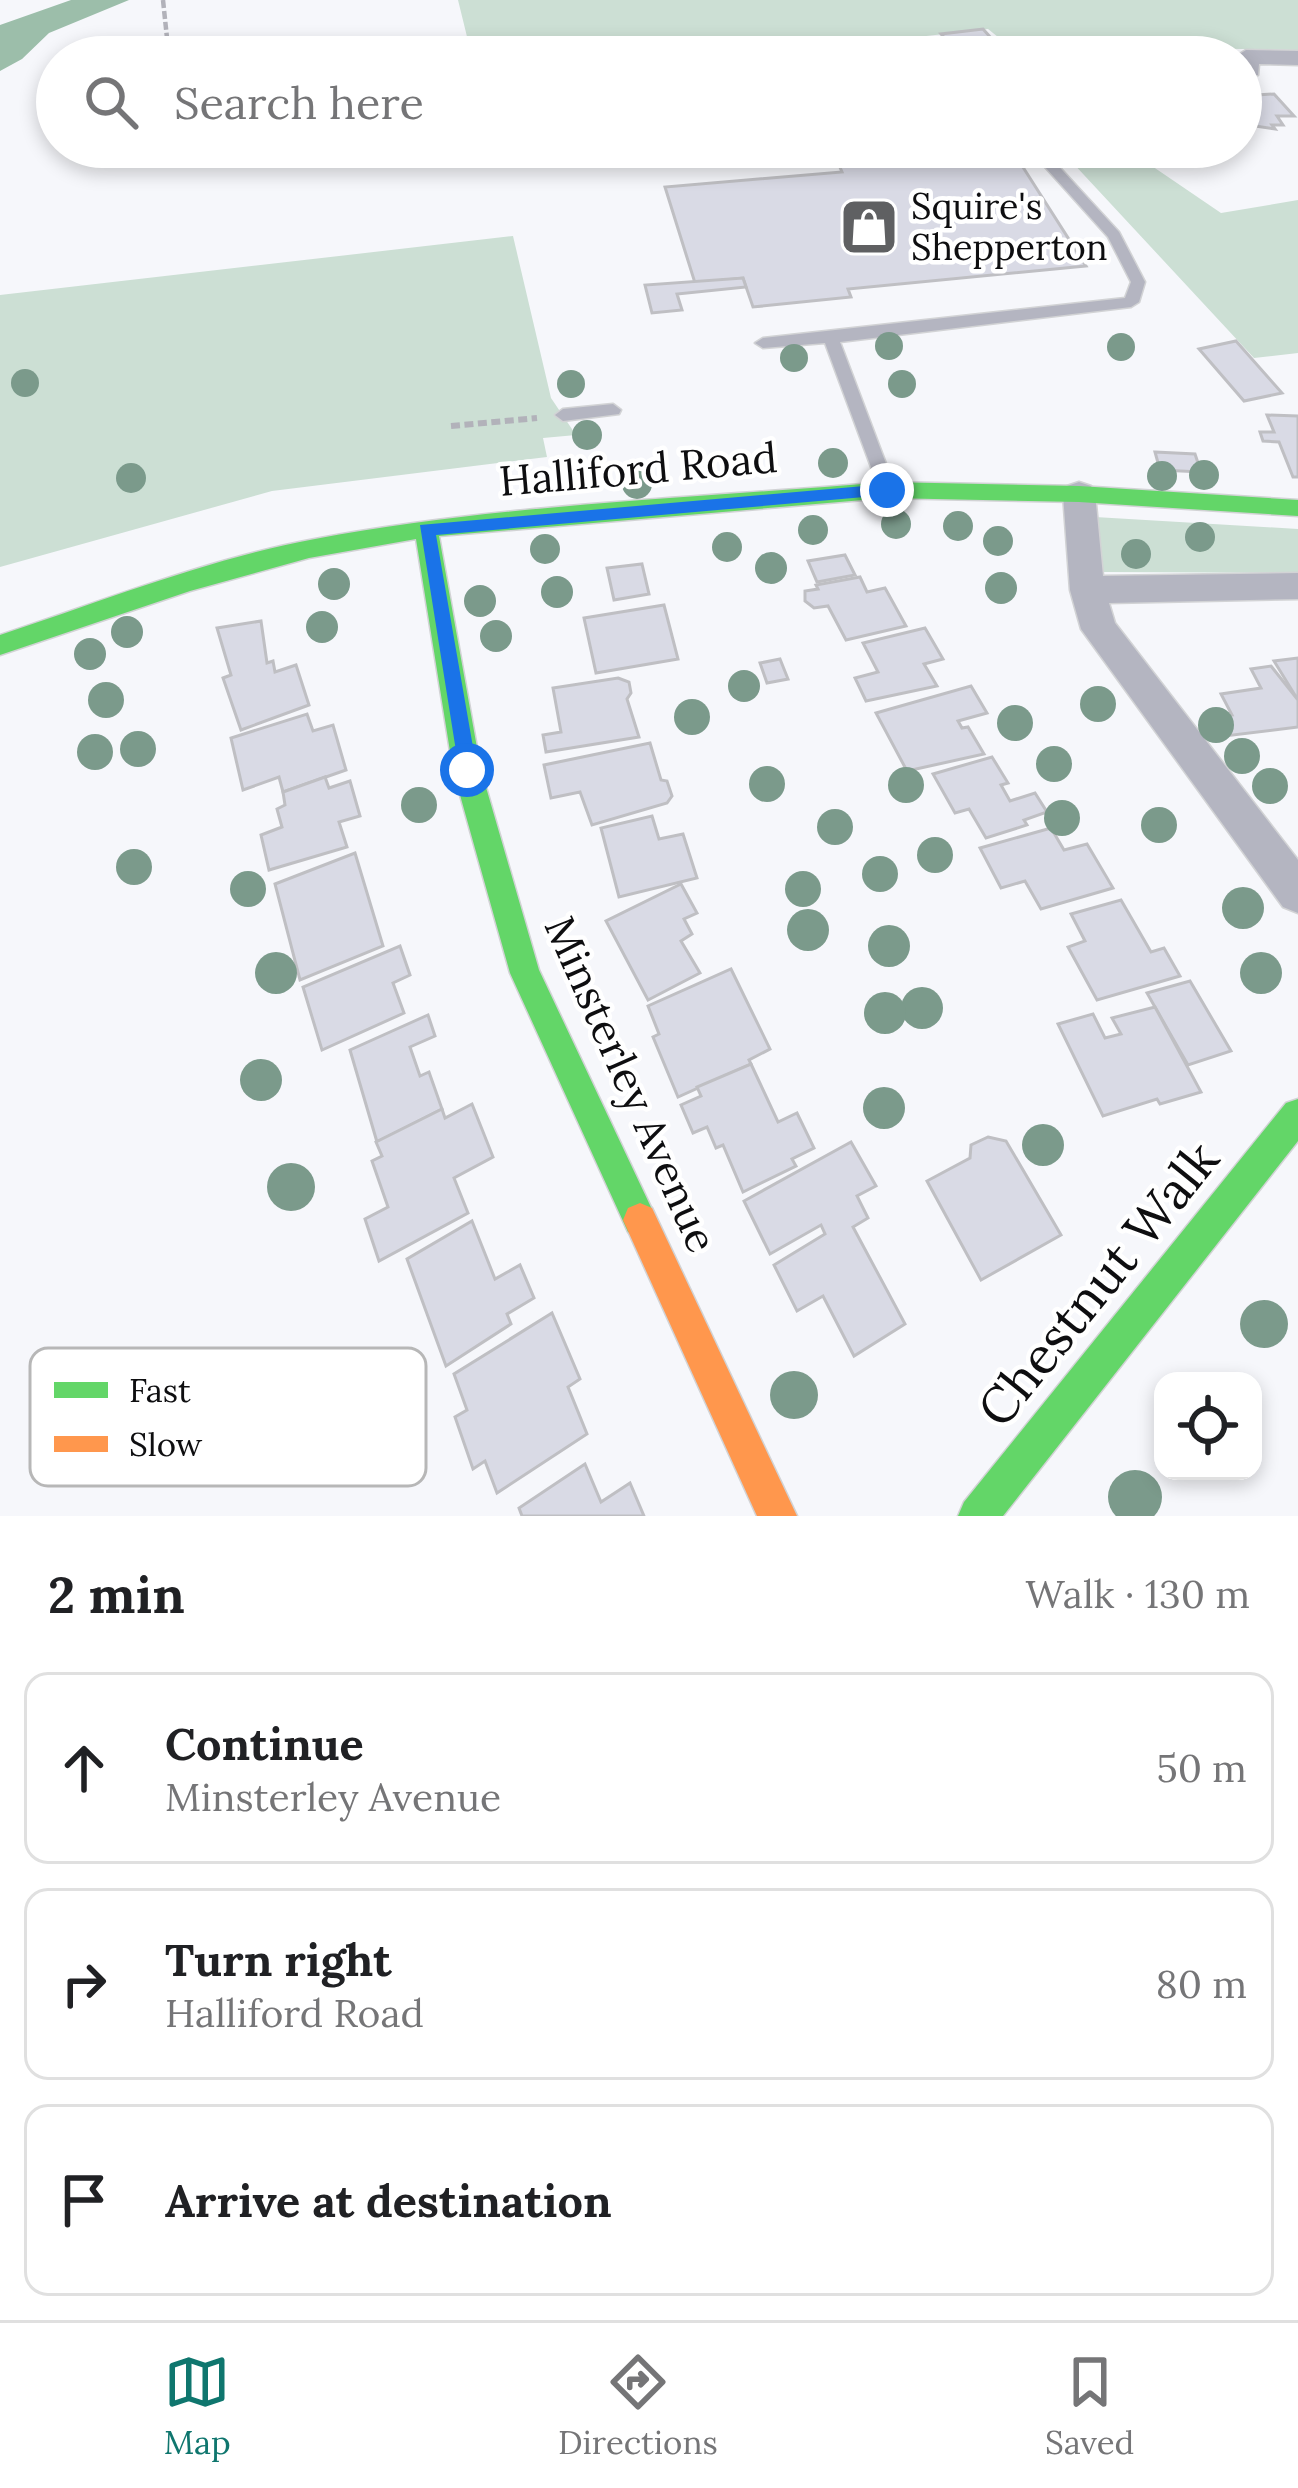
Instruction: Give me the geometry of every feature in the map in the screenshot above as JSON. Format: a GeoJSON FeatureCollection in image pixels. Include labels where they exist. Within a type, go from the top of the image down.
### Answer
{"type":"FeatureCollection","features":[{"type":"Feature","properties":{"kind":"street"},"geometry":{"type":"LineString","coordinates":[[1262,57],[1298,58]]}},
{"type":"Feature","properties":{"kind":"street","name":"Halliford Road"},"geometry":{"type":"LineString","coordinates":[[0,645],[187,582],[310,549],[426,529],[887,490],[1079,494],[1298,508]]}},
{"type":"Feature","properties":{"kind":"street"},"geometry":{"type":"LineString","coordinates":[[1079,494],[1088,590],[1100,629],[1298,893]]}},
{"type":"Feature","properties":{"kind":"street","name":"Minsterley Avenue"},"geometry":{"type":"LineString","coordinates":[[426,529],[467,770],[525,973],[777,1516]]}},
{"type":"Feature","properties":{"kind":"street"},"geometry":{"type":"LineString","coordinates":[[1088,590],[1298,586]]}},
{"type":"Feature","properties":{"kind":"street","name":"Chestnut Walk"},"geometry":{"type":"LineString","coordinates":[[977,1516],[1298,1115]]}},
{"type":"Feature","properties":{"kind":"lane"},"geometry":{"type":"LineString","coordinates":[[763,343],[1130,302],[1138,282],[1114,235],[1053,168]]}},
{"type":"Feature","properties":{"kind":"lane"},"geometry":{"type":"LineString","coordinates":[[831,338],[887,490]]}},
{"type":"Feature","properties":{"kind":"lane"},"geometry":{"type":"LineString","coordinates":[[562,415],[613,410]]}},
{"type":"Feature","properties":{"kind":"path"},"geometry":{"type":"LineString","coordinates":[[163,0],[167,36]]}},
{"type":"Feature","properties":{"kind":"path"},"geometry":{"type":"LineString","coordinates":[[451,426],[562,415]]}},
{"type":"Feature","properties":{"kind":"shaded area"},"geometry":{"type":"Polygon","coordinates":[[[71,0],[129,0],[36,36],[36,46],[0,71],[0,25],[71,0]]]}},
{"type":"Feature","properties":{"kind":"shaded area"},"geometry":{"type":"Polygon","coordinates":[[[458,0],[1298,0],[1298,50],[1262,49],[1262,36],[997,36],[988,29],[926,36],[467,36],[458,0]]]}},
{"type":"Feature","properties":{"kind":"shaded area"},"geometry":{"type":"Polygon","coordinates":[[[1078,168],[1155,168],[1221,213],[1298,200],[1298,353],[1254,358],[1078,168]]]}},
{"type":"Feature","properties":{"kind":"shaded area"},"geometry":{"type":"Polygon","coordinates":[[[513,236],[551,398],[576,435],[543,438],[547,457],[272,491],[0,567],[0,295],[513,236]]]}},
{"type":"Feature","properties":{"kind":"shaded area"},"geometry":{"type":"Polygon","coordinates":[[[1095,517],[1298,529],[1298,573],[1103,572],[1095,517]]]}},
{"type":"Feature","properties":{"kind":"building"},"geometry":{"type":"Polygon","coordinates":[[[983,29],[989,36],[943,36],[983,29]]]}},
{"type":"Feature","properties":{"kind":"building"},"geometry":{"type":"Polygon","coordinates":[[[1274,94],[1294,116],[1277,116],[1283,125],[1272,125],[1275,129],[1262,127],[1262,95],[1274,94]]]}},
{"type":"Feature","properties":{"kind":"building","name":"Squire's Shepperton"},"geometry":{"type":"Polygon","coordinates":[[[840,168],[1023,168],[1086,266],[848,289],[851,297],[753,307],[743,278],[695,283],[665,187],[842,172],[840,168]]]}},
{"type":"Feature","properties":{"kind":"building"},"geometry":{"type":"Polygon","coordinates":[[[743,278],[746,287],[677,294],[682,310],[652,313],[645,285],[743,278]]]}},
{"type":"Feature","properties":{"kind":"building"},"geometry":{"type":"Polygon","coordinates":[[[1236,341],[1282,393],[1244,401],[1199,349],[1236,341]]]}},
{"type":"Feature","properties":{"kind":"building"},"geometry":{"type":"Polygon","coordinates":[[[1267,415],[1298,416],[1298,477],[1293,477],[1279,442],[1263,441],[1260,432],[1274,432],[1267,415]]]}},
{"type":"Feature","properties":{"kind":"building"},"geometry":{"type":"Polygon","coordinates":[[[1155,452],[1195,454],[1201,472],[1160,470],[1155,452]]]}},
{"type":"Feature","properties":{"kind":"building"},"geometry":{"type":"Polygon","coordinates":[[[845,555],[855,575],[817,582],[808,561],[845,555]]]}},
{"type":"Feature","properties":{"kind":"building"},"geometry":{"type":"Polygon","coordinates":[[[642,564],[649,594],[614,600],[607,568],[642,564]]]}},
{"type":"Feature","properties":{"kind":"building"},"geometry":{"type":"Polygon","coordinates":[[[860,577],[867,592],[885,588],[906,626],[846,640],[828,606],[814,608],[805,601],[805,591],[818,589],[816,585],[860,577]]]}},
{"type":"Feature","properties":{"kind":"building"},"geometry":{"type":"Polygon","coordinates":[[[664,605],[678,659],[596,673],[584,618],[664,605]]]}},
{"type":"Feature","properties":{"kind":"building"},"geometry":{"type":"Polygon","coordinates":[[[261,621],[267,663],[273,661],[275,672],[296,665],[309,705],[241,730],[223,678],[231,675],[217,628],[261,621]]]}},
{"type":"Feature","properties":{"kind":"building"},"geometry":{"type":"Polygon","coordinates":[[[925,628],[943,659],[924,664],[937,686],[866,701],[855,678],[878,672],[863,643],[925,628]]]}},
{"type":"Feature","properties":{"kind":"building"},"geometry":{"type":"Polygon","coordinates":[[[1298,658],[1298,700],[1274,661],[1298,658]]]}},
{"type":"Feature","properties":{"kind":"building"},"geometry":{"type":"Polygon","coordinates":[[[780,659],[788,679],[767,683],[760,663],[780,659]]]}},
{"type":"Feature","properties":{"kind":"building"},"geometry":{"type":"Polygon","coordinates":[[[1271,666],[1298,700],[1298,727],[1225,736],[1215,717],[1232,715],[1221,694],[1261,688],[1251,669],[1271,666]]]}},
{"type":"Feature","properties":{"kind":"building"},"geometry":{"type":"Polygon","coordinates":[[[618,678],[629,682],[627,699],[639,737],[546,752],[543,735],[561,732],[553,688],[618,678]]]}},
{"type":"Feature","properties":{"kind":"building"},"geometry":{"type":"Polygon","coordinates":[[[971,686],[987,713],[958,721],[962,728],[968,727],[984,754],[907,771],[876,713],[971,686]]]}},
{"type":"Feature","properties":{"kind":"building"},"geometry":{"type":"Polygon","coordinates":[[[307,714],[313,731],[333,725],[346,770],[283,792],[279,777],[243,790],[231,738],[307,714]]]}},
{"type":"Feature","properties":{"kind":"building"},"geometry":{"type":"Polygon","coordinates":[[[650,743],[661,780],[667,781],[672,796],[667,803],[592,825],[580,792],[551,798],[544,765],[650,743]]]}},
{"type":"Feature","properties":{"kind":"building"},"geometry":{"type":"Polygon","coordinates":[[[992,757],[1008,783],[1001,785],[1010,801],[1035,793],[1047,812],[1024,820],[1027,825],[986,838],[969,809],[955,813],[933,774],[992,757]]]}},
{"type":"Feature","properties":{"kind":"building"},"geometry":{"type":"Polygon","coordinates":[[[325,777],[329,788],[350,781],[360,816],[339,822],[347,847],[269,870],[261,835],[282,827],[277,809],[285,805],[283,792],[325,777]]]}},
{"type":"Feature","properties":{"kind":"building"},"geometry":{"type":"Polygon","coordinates":[[[652,816],[659,839],[683,834],[697,878],[619,897],[601,828],[652,816]]]}},
{"type":"Feature","properties":{"kind":"building"},"geometry":{"type":"Polygon","coordinates":[[[1051,828],[1064,850],[1087,844],[1113,888],[1041,909],[1025,881],[1001,888],[980,848],[1051,828]]]}},
{"type":"Feature","properties":{"kind":"building"},"geometry":{"type":"Polygon","coordinates":[[[355,853],[383,946],[300,980],[275,884],[355,853]]]}},
{"type":"Feature","properties":{"kind":"building"},"geometry":{"type":"Polygon","coordinates":[[[681,884],[697,913],[684,919],[692,934],[681,941],[700,973],[648,1000],[606,921],[681,884]]]}},
{"type":"Feature","properties":{"kind":"building"},"geometry":{"type":"Polygon","coordinates":[[[1121,900],[1151,952],[1164,948],[1180,976],[1097,1000],[1068,947],[1085,941],[1071,914],[1121,900]]]}},
{"type":"Feature","properties":{"kind":"building"},"geometry":{"type":"Polygon","coordinates":[[[400,946],[410,975],[393,983],[404,1013],[322,1050],[303,987],[400,946]]]}},
{"type":"Feature","properties":{"kind":"building"},"geometry":{"type":"Polygon","coordinates":[[[731,969],[770,1049],[749,1060],[751,1064],[678,1097],[653,1037],[659,1034],[648,1006],[731,969]]]}},
{"type":"Feature","properties":{"kind":"building"},"geometry":{"type":"Polygon","coordinates":[[[1190,981],[1231,1051],[1188,1065],[1147,993],[1190,981]]]}},
{"type":"Feature","properties":{"kind":"building"},"geometry":{"type":"Polygon","coordinates":[[[1155,1007],[1201,1092],[1160,1104],[1157,1099],[1103,1116],[1058,1024],[1093,1014],[1105,1038],[1121,1034],[1112,1018],[1155,1007]]]}},
{"type":"Feature","properties":{"kind":"building"},"geometry":{"type":"Polygon","coordinates":[[[428,1015],[435,1036],[410,1047],[420,1076],[429,1072],[442,1109],[377,1142],[350,1050],[428,1015]]]}},
{"type":"Feature","properties":{"kind":"building"},"geometry":{"type":"Polygon","coordinates":[[[751,1064],[778,1122],[797,1113],[814,1148],[792,1159],[796,1166],[743,1192],[723,1145],[716,1148],[707,1127],[693,1133],[681,1105],[701,1096],[697,1087],[751,1064]]]}},
{"type":"Feature","properties":{"kind":"building"},"geometry":{"type":"Polygon","coordinates":[[[472,1104],[493,1157],[454,1178],[468,1213],[379,1261],[365,1219],[388,1207],[372,1161],[382,1156],[376,1142],[442,1109],[445,1118],[472,1104]]]}},
{"type":"Feature","properties":{"kind":"building"},"geometry":{"type":"Polygon","coordinates":[[[988,1137],[1006,1141],[1061,1235],[981,1280],[927,1181],[970,1158],[971,1145],[988,1137]]]}},
{"type":"Feature","properties":{"kind":"building"},"geometry":{"type":"Polygon","coordinates":[[[851,1142],[876,1186],[857,1196],[868,1218],[853,1227],[905,1324],[854,1356],[823,1296],[797,1311],[774,1265],[825,1234],[821,1225],[770,1254],[744,1201],[851,1142]]]}},
{"type":"Feature","properties":{"kind":"building"},"geometry":{"type":"Polygon","coordinates":[[[472,1221],[495,1279],[520,1265],[534,1298],[507,1314],[511,1324],[446,1366],[407,1259],[472,1221]]]}},
{"type":"Feature","properties":{"kind":"building"},"geometry":{"type":"Polygon","coordinates":[[[552,1313],[580,1379],[568,1387],[587,1434],[497,1493],[485,1461],[473,1469],[455,1417],[467,1410],[454,1374],[552,1313]]]}},
{"type":"Feature","properties":{"kind":"building"},"geometry":{"type":"Polygon","coordinates":[[[585,1464],[601,1502],[630,1483],[644,1516],[522,1516],[519,1508],[585,1464]]]}},
{"type":"Feature","properties":{"kind":"traffic: fast"},"geometry":{"type":"LineString","coordinates":[[0,645],[187,582],[309,549],[426,529],[887,490],[1079,494],[1298,508]]}},
{"type":"Feature","properties":{"kind":"traffic: fast"},"geometry":{"type":"LineString","coordinates":[[426,529],[467,770],[525,973],[640,1220]]}},
{"type":"Feature","properties":{"kind":"traffic: fast"},"geometry":{"type":"LineString","coordinates":[[978,1516],[1298,1115]]}},
{"type":"Feature","properties":{"kind":"traffic: slow"},"geometry":{"type":"LineString","coordinates":[[640,1220],[777,1516]]}},
{"type":"Feature","properties":{"kind":"place","name":"Squire's Shepperton"},"geometry":{"type":"Point","coordinates":[869,227]}},
{"type":"Feature","properties":{"kind":"route"},"geometry":{"type":"LineString","coordinates":[[467,770],[426,529],[887,490]]}}]}
